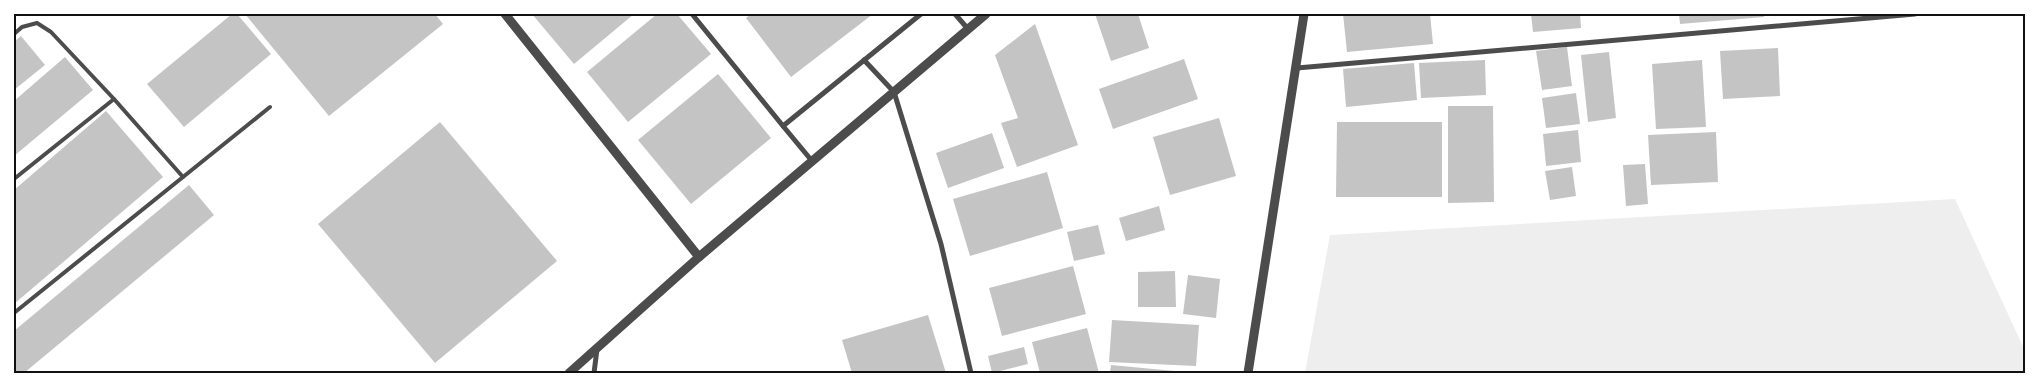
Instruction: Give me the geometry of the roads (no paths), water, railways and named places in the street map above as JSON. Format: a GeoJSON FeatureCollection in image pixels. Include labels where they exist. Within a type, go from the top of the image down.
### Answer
{"type":"FeatureCollection","features":[{"type":"Feature","properties":{"kind":"street"},"geometry":{"type":"LineString","coordinates":[[505,14],[699,257]]}},
{"type":"Feature","properties":{"kind":"street"},"geometry":{"type":"LineString","coordinates":[[692,14],[812,161]]}},
{"type":"Feature","properties":{"kind":"street"},"geometry":{"type":"LineString","coordinates":[[783,126],[921,14]]}},
{"type":"Feature","properties":{"kind":"street"},"geometry":{"type":"LineString","coordinates":[[955,14],[968,30]]}},
{"type":"Feature","properties":{"kind":"street"},"geometry":{"type":"LineString","coordinates":[[569,373],[699,257],[986,14]]}},
{"type":"Feature","properties":{"kind":"street"},"geometry":{"type":"LineString","coordinates":[[1248,373],[1304,14]]}},
{"type":"Feature","properties":{"kind":"street"},"geometry":{"type":"LineString","coordinates":[[1297,68],[1915,14]]}},
{"type":"Feature","properties":{"kind":"street"},"geometry":{"type":"LineString","coordinates":[[864,60],[894,92],[941,244],[971,373]]}},
{"type":"Feature","properties":{"kind":"street"},"geometry":{"type":"LineString","coordinates":[[594,373],[597,349]]}},
{"type":"Feature","properties":{"kind":"lane"},"geometry":{"type":"LineString","coordinates":[[14,34],[22,27],[37,23],[51,32],[183,177]]}},
{"type":"Feature","properties":{"kind":"lane"},"geometry":{"type":"LineString","coordinates":[[14,179],[114,99]]}},
{"type":"Feature","properties":{"kind":"lane"},"geometry":{"type":"LineString","coordinates":[[14,313],[270,107]]}}]}
